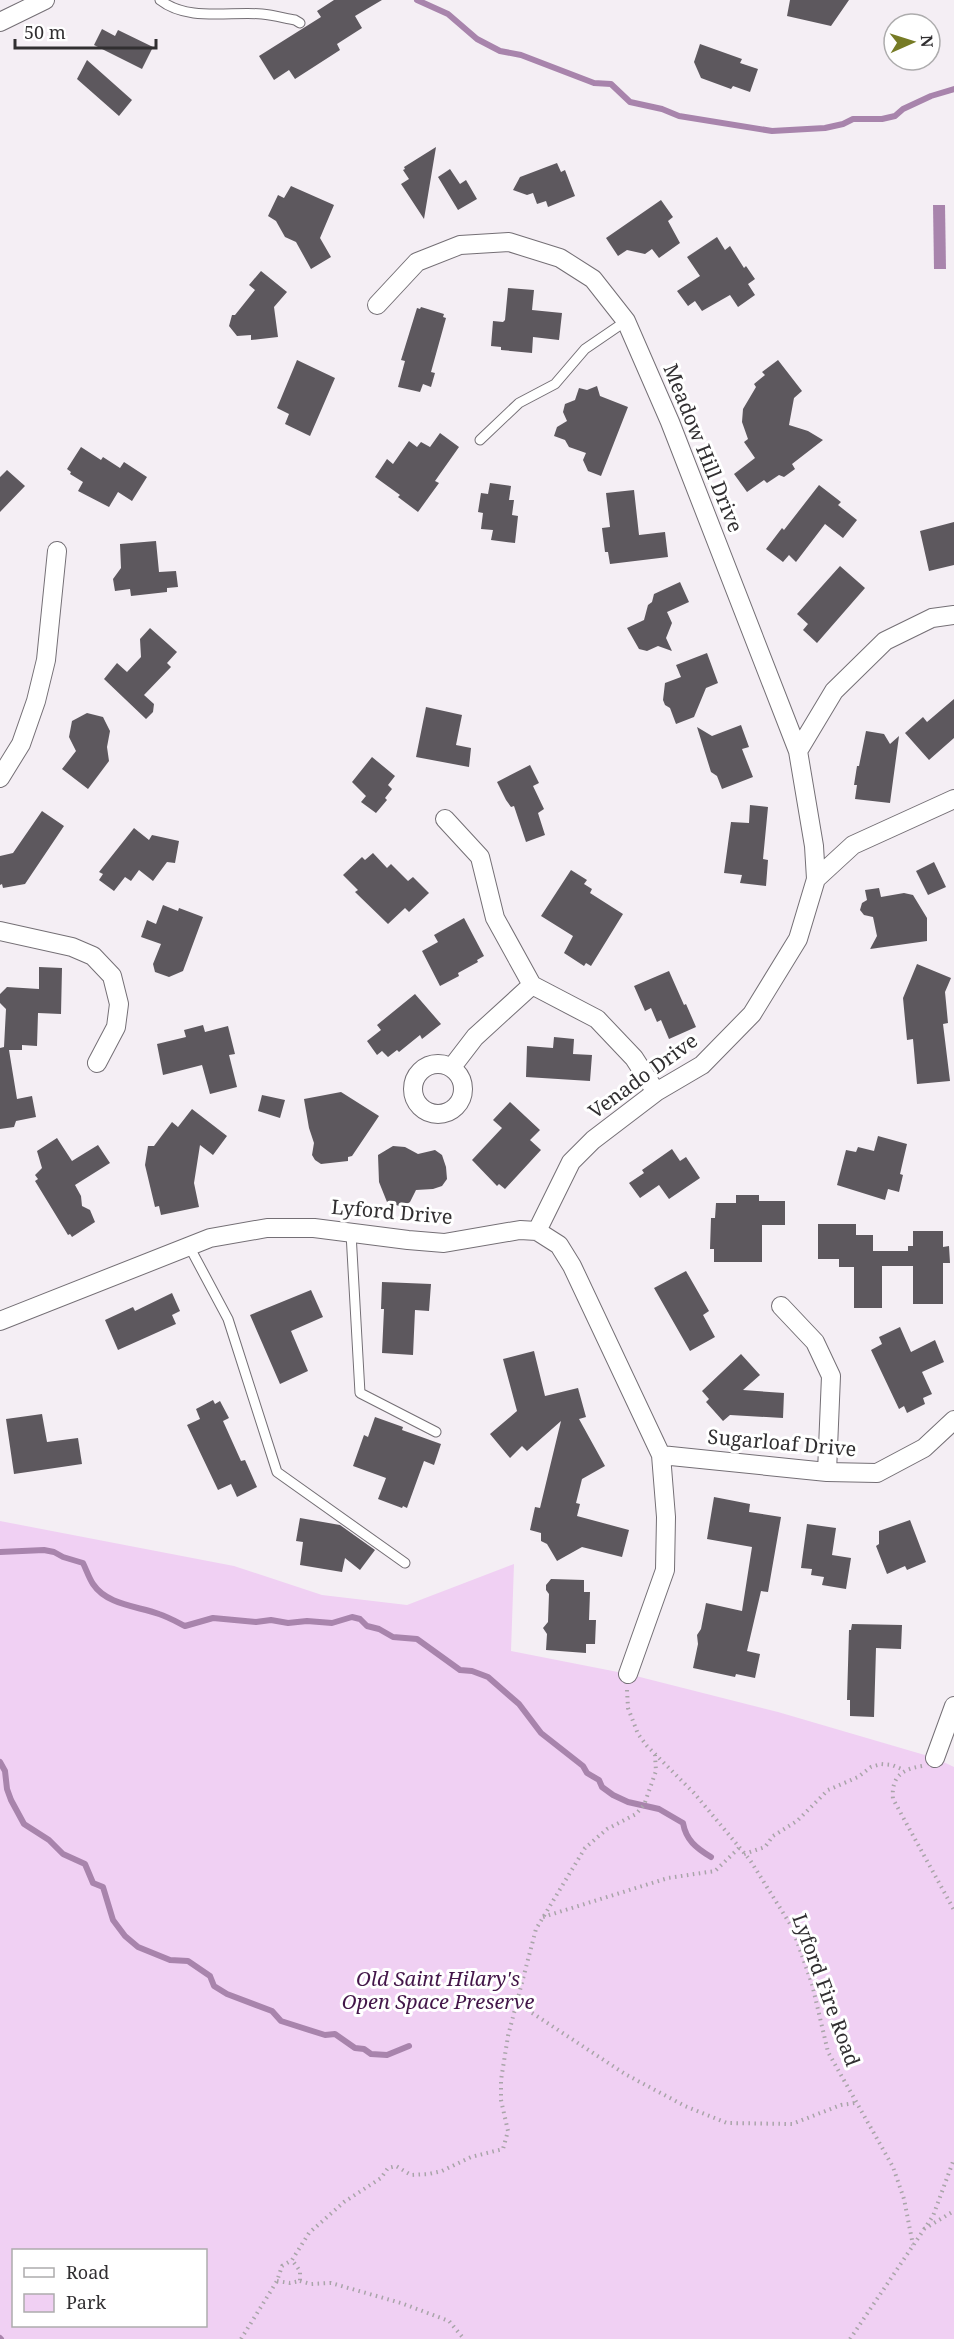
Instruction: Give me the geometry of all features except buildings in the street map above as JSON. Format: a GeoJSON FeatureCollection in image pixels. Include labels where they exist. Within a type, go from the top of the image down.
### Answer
{"type":"FeatureCollection","features":[{"type":"Feature","properties":{"kind":"street"},"geometry":{"type":"LineString","coordinates":[[0,22],[45,0]]}},
{"type":"Feature","properties":{"kind":"street","name":"Meadow Hill Drive"},"geometry":{"type":"LineString","coordinates":[[377,304],[417,262],[460,245],[509,242],[560,258],[593,279],[626,321],[670,422],[798,751],[814,846],[816,879]]}},
{"type":"Feature","properties":{"kind":"street"},"geometry":{"type":"LineString","coordinates":[[0,778],[21,744],[36,701],[46,660],[57,551]]}},
{"type":"Feature","properties":{"kind":"street"},"geometry":{"type":"LineString","coordinates":[[798,751],[834,691],[885,641],[932,618],[954,615]]}},
{"type":"Feature","properties":{"kind":"street"},"geometry":{"type":"LineString","coordinates":[[816,879],[853,845],[954,799]]}},
{"type":"Feature","properties":{"kind":"street"},"geometry":{"type":"LineString","coordinates":[[445,819],[480,857],[495,918],[532,985],[597,1018],[634,1058],[656,1092]]}},
{"type":"Feature","properties":{"kind":"street","name":"Venado Drive"},"geometry":{"type":"LineString","coordinates":[[537,1231],[570,1162],[593,1140],[656,1092],[702,1065],[752,1014],[798,939],[816,879]]}},
{"type":"Feature","properties":{"kind":"street"},"geometry":{"type":"LineString","coordinates":[[0,931],[72,947],[93,956],[112,976],[119,1004],[116,1027],[97,1063]]}},
{"type":"Feature","properties":{"kind":"street"},"geometry":{"type":"LineString","coordinates":[[452,1067],[475,1037],[532,985]]}},
{"type":"Feature","properties":{"kind":"street","name":"Lyford Drive"},"geometry":{"type":"LineString","coordinates":[[0,1321],[210,1238],[267,1228],[314,1228],[444,1243],[520,1230],[537,1231]]}},
{"type":"Feature","properties":{"kind":"street"},"geometry":{"type":"LineString","coordinates":[[537,1231],[559,1245],[572,1266],[661,1455],[666,1517],[665,1570],[628,1674]]}},
{"type":"Feature","properties":{"kind":"street"},"geometry":{"type":"LineString","coordinates":[[781,1306],[815,1342],[831,1376],[827,1472]]}},
{"type":"Feature","properties":{"kind":"street","name":"Sugarloaf Drive"},"geometry":{"type":"LineString","coordinates":[[661,1455],[827,1472],[877,1473],[924,1448],[954,1420]]}},
{"type":"Feature","properties":{"kind":"street"},"geometry":{"type":"LineString","coordinates":[[935,1758],[954,1706]]}},
{"type":"Feature","properties":{"kind":"lane"},"geometry":{"type":"LineString","coordinates":[[160,0],[187,11],[225,16],[261,14],[300,23]]}},
{"type":"Feature","properties":{"kind":"lane"},"geometry":{"type":"LineString","coordinates":[[480,440],[519,403],[555,384],[585,349],[626,321]]}},
{"type":"Feature","properties":{"kind":"lane"},"geometry":{"type":"LineString","coordinates":[[351,1233],[360,1393],[436,1432]]}},
{"type":"Feature","properties":{"kind":"lane"},"geometry":{"type":"LineString","coordinates":[[189,1246],[228,1319],[278,1472],[405,1563]]}},
{"type":"Feature","properties":{"kind":"path","name":"Lyford Fire Road"},"geometry":{"type":"LineString","coordinates":[[628,1674],[628,1708],[638,1734],[655,1755],[694,1793],[744,1854],[792,1927],[812,1984],[828,2052],[893,2167],[904,2199],[913,2245]]}},
{"type":"Feature","properties":{"kind":"path"},"geometry":{"type":"LineString","coordinates":[[241,2339],[278,2281],[282,2266],[292,2260],[309,2233],[344,2202],[381,2178],[390,2167],[396,2166],[411,2175],[429,2174],[442,2171],[471,2157],[503,2149],[508,2125],[500,2089],[508,2036],[536,1929],[585,1848],[607,1829],[636,1814],[644,1805],[656,1771],[655,1755]]}},
{"type":"Feature","properties":{"kind":"path"},"geometry":{"type":"LineString","coordinates":[[744,1854],[765,1847],[773,1836],[797,1821],[828,1790],[858,1777],[871,1767],[881,1764],[892,1765],[904,1770],[924,1766],[935,1758]]}},
{"type":"Feature","properties":{"kind":"path"},"geometry":{"type":"LineString","coordinates":[[904,1770],[894,1782],[893,1798],[954,1910]]}},
{"type":"Feature","properties":{"kind":"path"},"geometry":{"type":"LineString","coordinates":[[543,1917],[668,1878],[715,1871],[739,1848]]}},
{"type":"Feature","properties":{"kind":"path"},"geometry":{"type":"LineString","coordinates":[[517,2003],[626,2074],[685,2106],[727,2123],[792,2124],[841,2105],[855,2103]]}},
{"type":"Feature","properties":{"kind":"path"},"geometry":{"type":"LineString","coordinates":[[850,2339],[933,2216],[954,2159]]}},
{"type":"Feature","properties":{"kind":"path"},"geometry":{"type":"LineString","coordinates":[[923,2230],[954,2211]]}},
{"type":"Feature","properties":{"kind":"path"},"geometry":{"type":"LineString","coordinates":[[292,2260],[300,2271],[300,2281]]}},
{"type":"Feature","properties":{"kind":"path"},"geometry":{"type":"LineString","coordinates":[[278,2281],[331,2283],[401,2303],[448,2321],[464,2339]]}},
{"type":"Feature","properties":{"kind":"green space","name":"Old Saint Hilary's Open Space Preserve"},"geometry":{"type":"Polygon","coordinates":[[[0,1521],[234,1566],[322,1595],[407,1605],[514,1564],[511,1651],[628,1674],[778,1712],[935,1758],[954,1767],[954,2339],[0,2339],[0,1521]]]}},
{"type":"Feature","properties":{"kind":"shaded area"},"geometry":{"type":"Polygon","coordinates":[[[933,205],[945,205],[946,269],[934,269],[933,205]]]}},
{"type":"Feature","properties":{"kind":"waterway"},"geometry":{"type":"LineString","coordinates":[[417,0],[448,14],[477,39],[500,51],[521,55],[594,83],[611,84],[630,102],[662,109],[679,116],[772,131],[825,128],[853,119],[882,119],[895,116],[903,109],[931,96],[954,89]]}},
{"type":"Feature","properties":{"kind":"waterway"},"geometry":{"type":"LineString","coordinates":[[0,1552],[44,1550],[83,1563],[93,1584],[114,1601],[162,1615],[185,1626],[213,1618],[256,1622],[271,1620],[288,1623],[307,1621],[332,1623],[352,1617],[393,1637],[417,1639],[460,1670],[472,1671],[488,1677],[519,1704],[541,1733],[583,1766],[587,1773],[599,1780],[602,1787],[628,1802],[659,1809],[683,1823],[692,1843],[711,1857]]}},
{"type":"Feature","properties":{"kind":"waterway"},"geometry":{"type":"LineString","coordinates":[[0,1762],[5,1771],[11,1800],[24,1824],[49,1840],[63,1854],[85,1864],[93,1883],[103,1887],[113,1920],[125,1936],[138,1947],[170,1960],[188,1961],[210,1976],[214,1986],[227,1994],[272,2011],[281,2021],[325,2035],[335,2034],[355,2048],[364,2049],[371,2054],[387,2055],[409,2046]]}}]}
